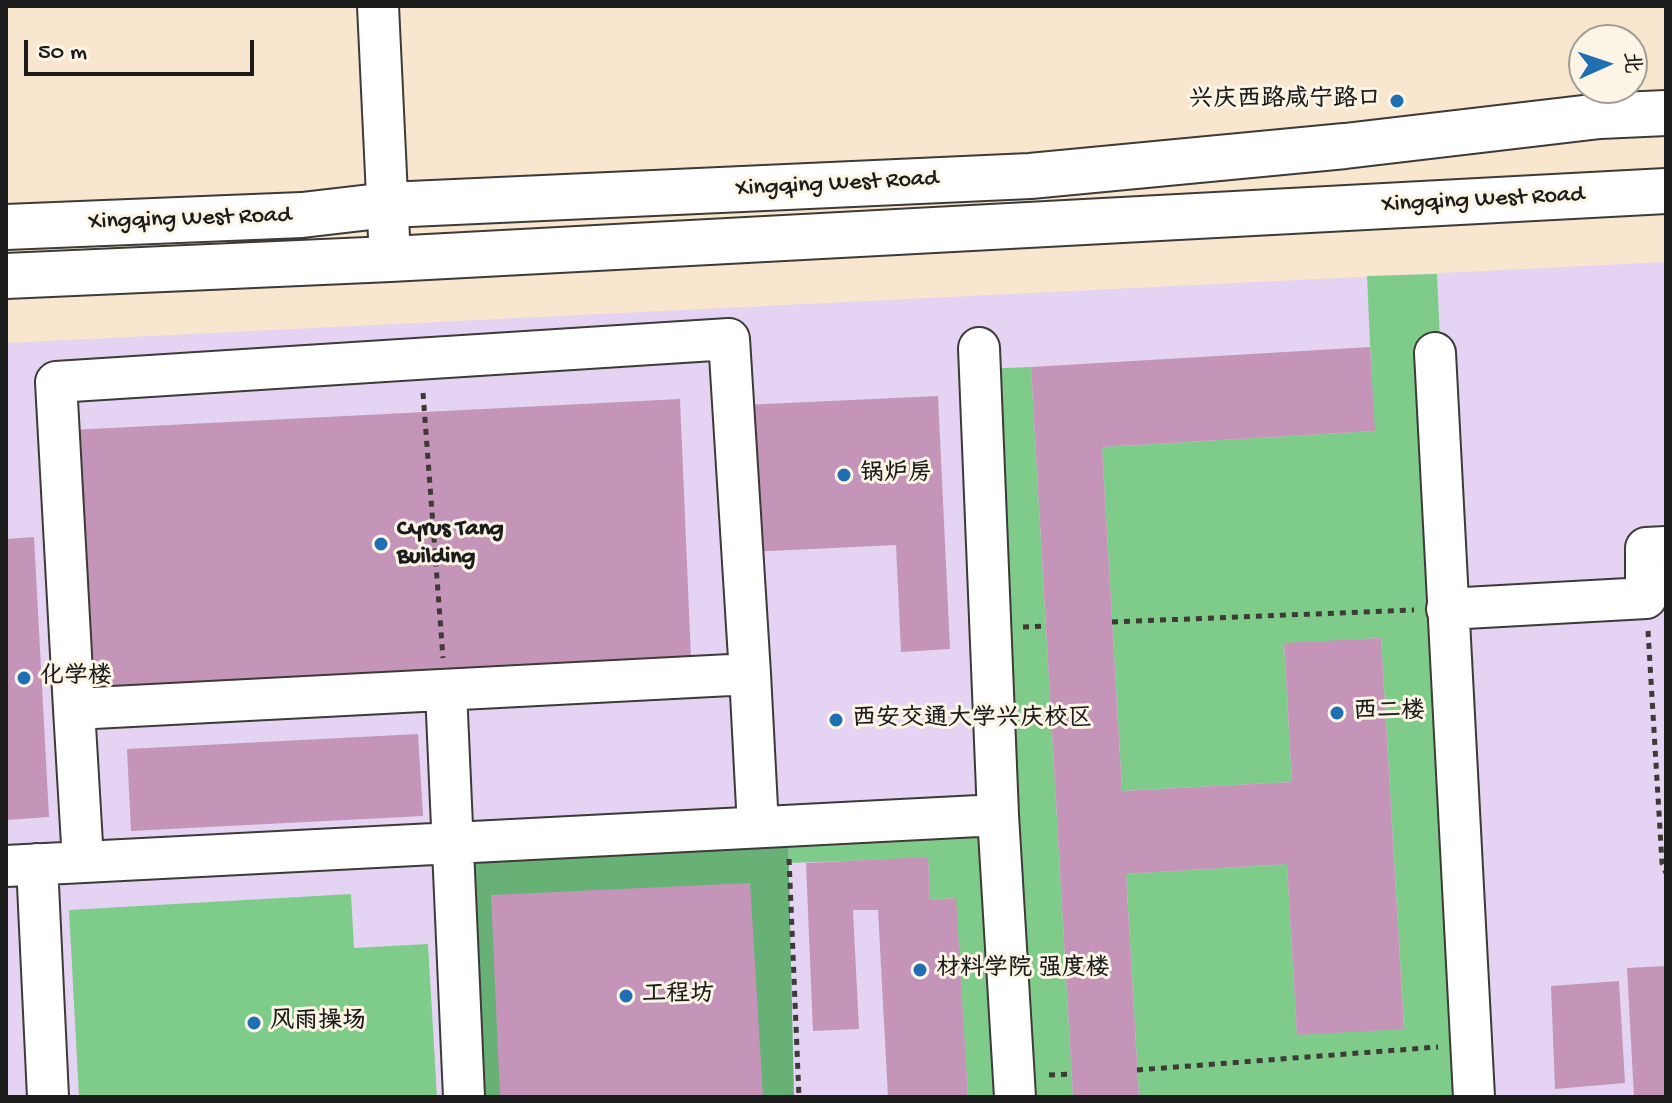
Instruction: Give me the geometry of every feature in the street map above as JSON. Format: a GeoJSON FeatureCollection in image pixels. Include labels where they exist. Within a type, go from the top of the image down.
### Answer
{"type":"FeatureCollection","features":[{"type":"Feature","properties":{"kind":"main road","name":"Xingqing West Road"},"geometry":{"type":"LineString","coordinates":[[6,227],[302,215],[388,205],[1030,176],[1313,149],[1600,116],[1666,113]]}},
{"type":"Feature","properties":{"kind":"main road","name":"Xingqing West Road"},"geometry":{"type":"LineString","coordinates":[[6,276],[390,259],[1666,191]]}},
{"type":"Feature","properties":{"kind":"street"},"geometry":{"type":"LineString","coordinates":[[378,6],[390,259]]}},
{"type":"Feature","properties":{"kind":"street"},"geometry":{"type":"LineString","coordinates":[[83,861],[56,382],[729,339],[750,674],[773,827]]}},
{"type":"Feature","properties":{"kind":"street"},"geometry":{"type":"LineString","coordinates":[[979,348],[998,815],[1015,1097]]}},
{"type":"Feature","properties":{"kind":"street"},"geometry":{"type":"LineString","coordinates":[[1435,353],[1474,1097]]}},
{"type":"Feature","properties":{"kind":"street"},"geometry":{"type":"LineString","coordinates":[[1447,609],[1646,598],[1646,548],[1666,547]]}},
{"type":"Feature","properties":{"kind":"street"},"geometry":{"type":"LineString","coordinates":[[74,709],[750,674]]}},
{"type":"Feature","properties":{"kind":"street"},"geometry":{"type":"LineString","coordinates":[[446,691],[464,1097]]}},
{"type":"Feature","properties":{"kind":"street"},"geometry":{"type":"LineString","coordinates":[[48,1097],[21,865],[998,815]]}},
{"type":"Feature","properties":{"kind":"path"},"geometry":{"type":"LineString","coordinates":[[420,359],[446,691]]}},
{"type":"Feature","properties":{"kind":"path"},"geometry":{"type":"LineString","coordinates":[[1646,598],[1662,863],[1666,873]]}},
{"type":"Feature","properties":{"kind":"path"},"geometry":{"type":"LineString","coordinates":[[1112,622],[1447,609]]}},
{"type":"Feature","properties":{"kind":"path"},"geometry":{"type":"LineString","coordinates":[[773,827],[799,1097]]}},
{"type":"Feature","properties":{"kind":"path"},"geometry":{"type":"LineString","coordinates":[[1137,1070],[1471,1045]]}},
{"type":"Feature","properties":{"kind":"shaded area","name":"西安交通大学兴庆校区"},"geometry":{"type":"Polygon","coordinates":[[[1666,262],[1666,1097],[6,1097],[6,343],[1666,262]]]}},
{"type":"Feature","properties":{"kind":"green space"},"geometry":{"type":"Polygon","coordinates":[[[1437,274],[1474,1097],[1139,1097],[1126,874],[1287,864],[1297,1034],[1404,1028],[1381,638],[1284,644],[1292,782],[1122,791],[1102,447],[1374,431],[1367,276],[1437,274]]]}},
{"type":"Feature","properties":{"kind":"green space"},"geometry":{"type":"Polygon","coordinates":[[[1031,367],[1073,1097],[1016,1097],[980,369],[1031,367]]]}},
{"type":"Feature","properties":{"kind":"green space"},"geometry":{"type":"Polygon","coordinates":[[[998,815],[1014,1097],[968,1097],[955,898],[930,900],[928,858],[789,863],[788,826],[998,815]]]}},
{"type":"Feature","properties":{"kind":"green space","name":"工程坊"},"geometry":{"type":"Polygon","coordinates":[[[788,826],[794,1097],[471,1097],[458,845],[788,826]]]}},
{"type":"Feature","properties":{"kind":"green space","name":"风雨操场"},"geometry":{"type":"Polygon","coordinates":[[[351,894],[354,948],[428,944],[437,1097],[79,1097],[69,910],[351,894]]]}},
{"type":"Feature","properties":{"kind":"building","name":"西二楼"},"geometry":{"type":"Polygon","coordinates":[[[1370,347],[1375,431],[1102,447],[1122,791],[1292,782],[1284,643],[1381,638],[1404,1029],[1297,1035],[1287,864],[1126,874],[1139,1097],[1073,1097],[1031,367],[1370,347]]]}},
{"type":"Feature","properties":{"kind":"building","name":"锅炉房"},"geometry":{"type":"Polygon","coordinates":[[[938,396],[950,649],[901,652],[896,545],[749,552],[743,405],[938,396]]]}},
{"type":"Feature","properties":{"kind":"building","name":"Cyrus Tang Building"},"geometry":{"type":"Polygon","coordinates":[[[680,399],[691,658],[83,689],[71,430],[680,399]]]}},
{"type":"Feature","properties":{"kind":"building","name":"化学楼"},"geometry":{"type":"Polygon","coordinates":[[[34,537],[49,817],[6,820],[6,539],[34,537]]]}},
{"type":"Feature","properties":{"kind":"building"},"geometry":{"type":"Polygon","coordinates":[[[418,734],[423,816],[131,831],[127,749],[418,734]]]}},
{"type":"Feature","properties":{"kind":"building","name":"材料学院 强度楼"},"geometry":{"type":"Polygon","coordinates":[[[928,857],[930,900],[956,898],[968,1097],[888,1097],[878,910],[853,910],[859,1029],[813,1031],[806,863],[928,857]]]}},
{"type":"Feature","properties":{"kind":"building","name":"工程坊"},"geometry":{"type":"Polygon","coordinates":[[[750,883],[763,1097],[500,1097],[491,895],[750,883]]]}},
{"type":"Feature","properties":{"kind":"building"},"geometry":{"type":"Polygon","coordinates":[[[1666,966],[1666,1097],[1634,1097],[1627,968],[1666,966]]]}},
{"type":"Feature","properties":{"kind":"building"},"geometry":{"type":"Polygon","coordinates":[[[1619,981],[1625,1083],[1555,1089],[1551,986],[1619,981]]]}},
{"type":"Feature","properties":{"kind":"place","name":"兴庆西路咸宁路口"},"geometry":{"type":"Point","coordinates":[1397,101]}},
{"type":"Feature","properties":{"kind":"place","name":"锅炉房"},"geometry":{"type":"Point","coordinates":[844,475]}},
{"type":"Feature","properties":{"kind":"place","name":"Cyrus Tang Building"},"geometry":{"type":"Point","coordinates":[381,544]}},
{"type":"Feature","properties":{"kind":"place","name":"化学楼"},"geometry":{"type":"Point","coordinates":[24,678]}},
{"type":"Feature","properties":{"kind":"place","name":"西二楼"},"geometry":{"type":"Point","coordinates":[1337,713]}},
{"type":"Feature","properties":{"kind":"place","name":"西安交通大学兴庆校区"},"geometry":{"type":"Point","coordinates":[836,720]}},
{"type":"Feature","properties":{"kind":"place","name":"材料学院 强度楼"},"geometry":{"type":"Point","coordinates":[920,970]}},
{"type":"Feature","properties":{"kind":"place","name":"工程坊"},"geometry":{"type":"Point","coordinates":[626,996]}},
{"type":"Feature","properties":{"kind":"place","name":"风雨操场"},"geometry":{"type":"Point","coordinates":[254,1023]}}]}
